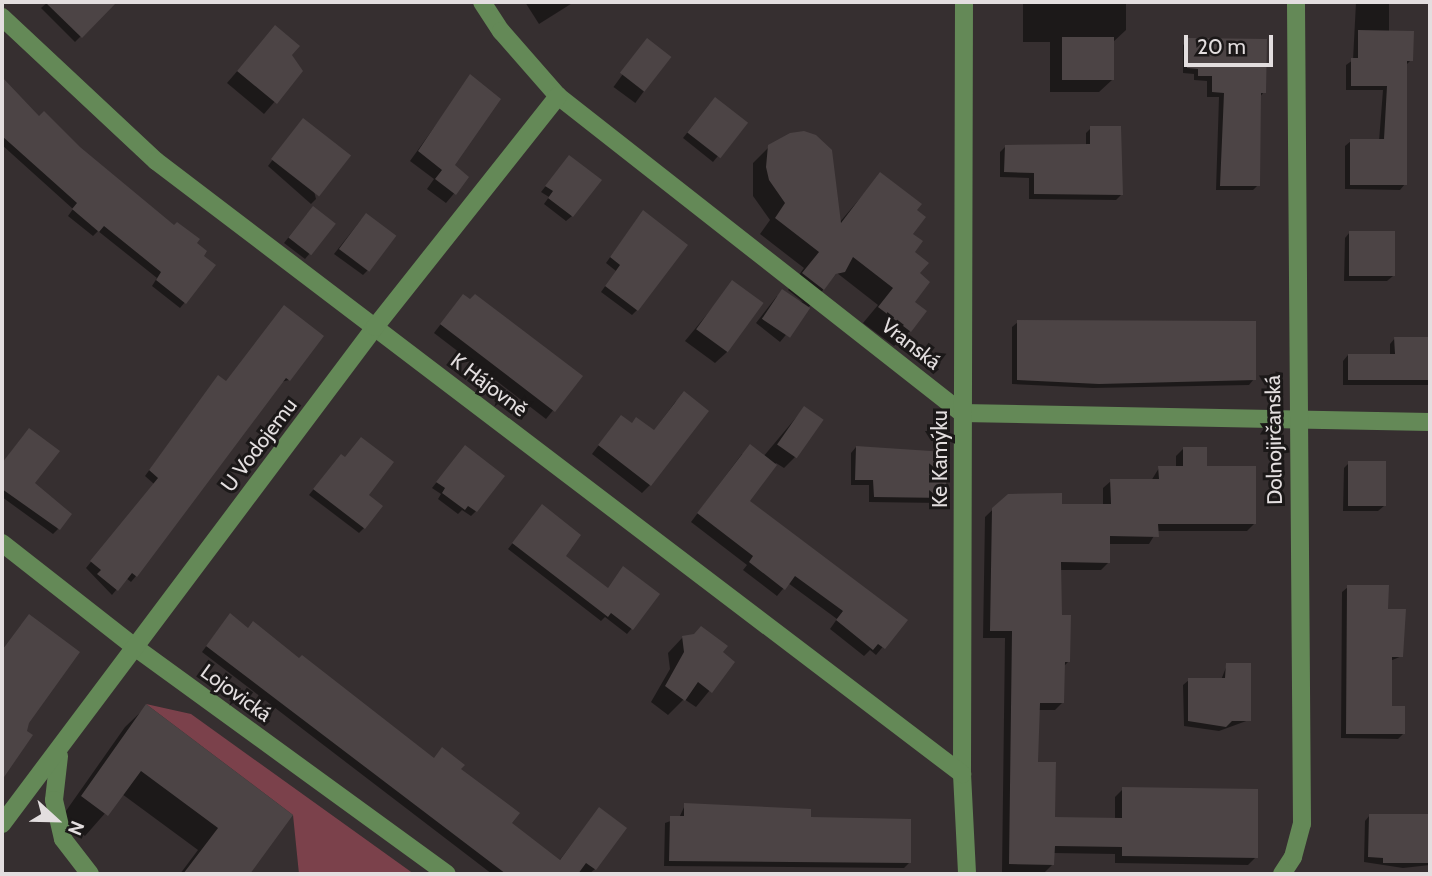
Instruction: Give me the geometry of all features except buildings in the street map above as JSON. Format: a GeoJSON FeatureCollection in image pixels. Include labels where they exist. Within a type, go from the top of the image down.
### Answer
{"type":"FeatureCollection","features":[{"type":"Feature","properties":{"kind":"street","name":"Vranská"},"geometry":{"type":"LineString","coordinates":[[482,2],[501,31],[558,96],[962,413]]}},
{"type":"Feature","properties":{"kind":"street","name":"Ke Kamýku"},"geometry":{"type":"LineString","coordinates":[[964,2],[962,774],[967,874]]}},
{"type":"Feature","properties":{"kind":"street","name":"Dolnojirčanská"},"geometry":{"type":"LineString","coordinates":[[1282,874],[1293,857],[1302,824],[1296,422],[1296,2]]}},
{"type":"Feature","properties":{"kind":"street","name":"K Hájovně"},"geometry":{"type":"LineString","coordinates":[[2,18],[156,161],[962,774]]}},
{"type":"Feature","properties":{"kind":"street","name":"U Vodojemu"},"geometry":{"type":"LineString","coordinates":[[2,824],[61,749],[375,327],[558,96]]}},
{"type":"Feature","properties":{"kind":"street"},"geometry":{"type":"LineString","coordinates":[[962,413],[1296,422],[1430,422]]}},
{"type":"Feature","properties":{"kind":"street","name":"Lojovická"},"geometry":{"type":"LineString","coordinates":[[2,543],[136,648],[447,874]]}},
{"type":"Feature","properties":{"kind":"street"},"geometry":{"type":"LineString","coordinates":[[61,749],[54,776],[57,813],[63,839],[90,874]]}},
{"type":"Feature","properties":{"kind":"shaded area"},"geometry":{"type":"Polygon","coordinates":[[[146,704],[191,714],[414,874],[299,874],[293,815],[146,704]]]}}]}
